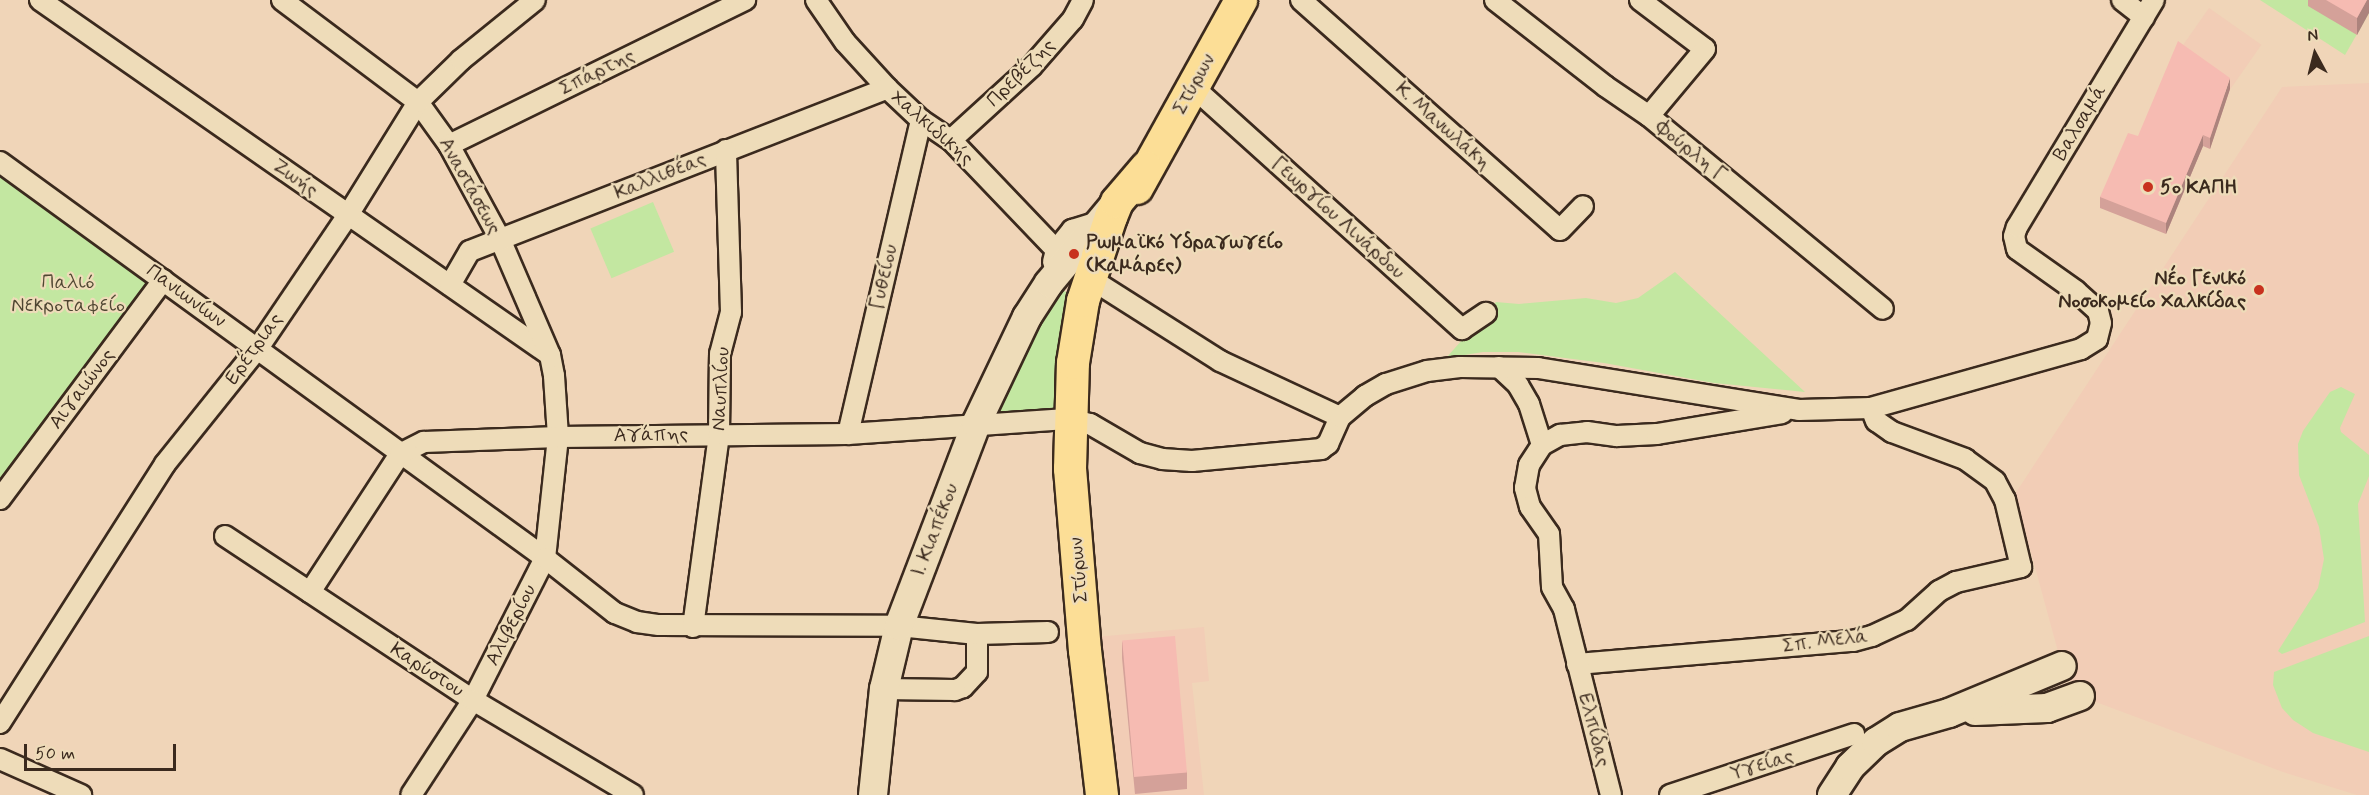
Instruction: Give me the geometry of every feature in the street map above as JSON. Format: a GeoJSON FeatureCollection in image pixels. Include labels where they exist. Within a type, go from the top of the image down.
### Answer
{"type":"FeatureCollection","features":[{"type":"Feature","properties":{"kind":"main road","name":"Στύρων"},"geometry":{"type":"LineString","coordinates":[[1075,344],[1102,286],[1123,220],[1146,168],[1241,0]]}},
{"type":"Feature","properties":{"kind":"main road","name":"Στύρων"},"geometry":{"type":"LineString","coordinates":[[1102,795],[1085,651],[1071,470],[1070,419],[1075,344],[1083,301],[1108,212],[1146,168]]}},
{"type":"Feature","properties":{"kind":"street","name":"Ζωής"},"geometry":{"type":"LineString","coordinates":[[40,0],[550,355]]}},
{"type":"Feature","properties":{"kind":"street","name":"Αναστάσεως"},"geometry":{"type":"LineString","coordinates":[[282,0],[418,102],[449,145],[500,239],[550,355],[558,436]]}},
{"type":"Feature","properties":{"kind":"street","name":"Ερέτριας"},"geometry":{"type":"LineString","coordinates":[[0,723],[165,464],[258,348],[348,214],[418,102],[461,60],[535,0]]}},
{"type":"Feature","properties":{"kind":"street","name":"Σπάρτης"},"geometry":{"type":"LineString","coordinates":[[449,145],[745,0]]}},
{"type":"Feature","properties":{"kind":"street","name":"Χαλκιδικής"},"geometry":{"type":"LineString","coordinates":[[816,0],[845,42],[887,88],[921,120],[951,140],[1056,250]]}},
{"type":"Feature","properties":{"kind":"street","name":"Πρεβέζης"},"geometry":{"type":"LineString","coordinates":[[951,140],[1032,66],[1073,19],[1083,0]]}},
{"type":"Feature","properties":{"kind":"street","name":"Κ. Μανωλάκη"},"geometry":{"type":"LineString","coordinates":[[1300,0],[1560,230],[1583,206]]}},
{"type":"Feature","properties":{"kind":"street","name":"Φούρλη Γ"},"geometry":{"type":"LineString","coordinates":[[1495,0],[1605,86],[1649,116],[1883,309]]}},
{"type":"Feature","properties":{"kind":"street"},"geometry":{"type":"LineString","coordinates":[[1640,0],[1705,49],[1649,116]]}},
{"type":"Feature","properties":{"kind":"street"},"geometry":{"type":"LineString","coordinates":[[2122,0],[2144,17]]}},
{"type":"Feature","properties":{"kind":"street","name":"Βαλσαμά"},"geometry":{"type":"LineString","coordinates":[[1871,408],[2081,349],[2097,339],[2101,323],[2098,311],[2076,291],[2017,249],[2014,236],[2017,227],[2154,0]]}},
{"type":"Feature","properties":{"kind":"street","name":"Γεωργίου Λινάρδου"},"geometry":{"type":"LineString","coordinates":[[1193,87],[1462,329],[1486,313]]}},
{"type":"Feature","properties":{"kind":"street","name":"Καλλιθέας"},"geometry":{"type":"LineString","coordinates":[[450,285],[470,251],[887,88]]}},
{"type":"Feature","properties":{"kind":"street","name":"Γυθείου"},"geometry":{"type":"LineString","coordinates":[[848,434],[921,120]]}},
{"type":"Feature","properties":{"kind":"street","name":"Ναυπλίου"},"geometry":{"type":"LineString","coordinates":[[693,627],[719,434],[720,354],[731,312],[726,150]]}},
{"type":"Feature","properties":{"kind":"street","name":"Πανιωνίων"},"geometry":{"type":"LineString","coordinates":[[0,162],[545,558],[615,613],[637,622],[693,627],[899,626],[978,634],[1048,632]]}},
{"type":"Feature","properties":{"kind":"street"},"geometry":{"type":"LineString","coordinates":[[1056,250],[1072,230],[1108,212]]}},
{"type":"Feature","properties":{"kind":"street","name":"Ι. Κιαπέκου"},"geometry":{"type":"LineString","coordinates":[[873,795],[884,689],[899,626],[976,424],[1027,317],[1049,283],[1108,212]]}},
{"type":"Feature","properties":{"kind":"street","name":"Ι. Κιαπέκου"},"geometry":{"type":"LineString","coordinates":[[1049,283],[1056,250]]}},
{"type":"Feature","properties":{"kind":"street","name":"Αιγαιώνος"},"geometry":{"type":"LineString","coordinates":[[0,499],[163,280]]}},
{"type":"Feature","properties":{"kind":"street"},"geometry":{"type":"LineString","coordinates":[[1102,286],[1221,361],[1340,417]]}},
{"type":"Feature","properties":{"kind":"street"},"geometry":{"type":"LineString","coordinates":[[1070,419],[1090,424],[1140,453],[1162,459],[1192,461],[1321,448],[1328,444],[1340,417],[1365,396],[1386,384],[1427,371],[1499,367],[1538,368],[1799,410]]}},
{"type":"Feature","properties":{"kind":"street"},"geometry":{"type":"LineString","coordinates":[[1499,367],[1518,385],[1529,404],[1542,445],[1560,435],[1587,432],[1617,436],[1657,434],[1799,410],[1871,408]]}},
{"type":"Feature","properties":{"kind":"street","name":"Σπ. Μελά"},"geometry":{"type":"LineString","coordinates":[[1577,664],[1853,641],[1872,636],[1907,620],[1939,591],[1956,582],[2021,567],[2004,500],[1995,481],[1965,459],[1892,432],[1876,421],[1871,408]]}},
{"type":"Feature","properties":{"kind":"street","name":"Αγάπης"},"geometry":{"type":"LineString","coordinates":[[400,454],[424,442],[446,440],[558,436],[848,434],[1070,419]]}},
{"type":"Feature","properties":{"kind":"street","name":"Αλιβερίου"},"geometry":{"type":"LineString","coordinates":[[411,795],[473,700],[545,558],[558,436]]}},
{"type":"Feature","properties":{"kind":"street","name":"Ελπίδας"},"geometry":{"type":"LineString","coordinates":[[1542,445],[1529,465],[1525,488],[1530,507],[1549,534],[1552,587],[1564,609],[1611,795]]}},
{"type":"Feature","properties":{"kind":"street"},"geometry":{"type":"LineString","coordinates":[[310,592],[400,454]]}},
{"type":"Feature","properties":{"kind":"street","name":"Καρύστου"},"geometry":{"type":"LineString","coordinates":[[225,536],[473,700],[633,795]]}},
{"type":"Feature","properties":{"kind":"street"},"geometry":{"type":"LineString","coordinates":[[884,689],[955,690],[963,687],[977,672],[978,634]]}},
{"type":"Feature","properties":{"kind":"street"},"geometry":{"type":"LineString","coordinates":[[1832,795],[1850,767],[1876,742],[1900,728],[1948,713],[2049,671],[2050,696],[2047,708]]}},
{"type":"Feature","properties":{"kind":"street"},"geometry":{"type":"LineString","coordinates":[[1948,713],[2047,708],[2080,696]]}},
{"type":"Feature","properties":{"kind":"street","name":"Υγείας"},"geometry":{"type":"LineString","coordinates":[[1670,795],[1854,734]]}},
{"type":"Feature","properties":{"kind":"street"},"geometry":{"type":"LineString","coordinates":[[0,759],[81,795]]}},
{"type":"Feature","properties":{"kind":"shaded area"},"geometry":{"type":"Polygon","coordinates":[[[2209,8],[2261,45],[2230,89],[2178,52],[2209,8]]]}},
{"type":"Feature","properties":{"kind":"shaded area","name":"Νέο Γενικό Νοσοκομείο Χαλκίδας"},"geometry":{"type":"Polygon","coordinates":[[[2369,83],[2369,795],[2357,795],[2283,772],[2080,696],[2062,666],[2015,494],[2282,87],[2369,83]]]}},
{"type":"Feature","properties":{"kind":"shaded area"},"geometry":{"type":"Polygon","coordinates":[[[1204,627],[1209,681],[1192,683],[1204,795],[1114,795],[1096,637],[1204,627]]]}},
{"type":"Feature","properties":{"kind":"green space"},"geometry":{"type":"Polygon","coordinates":[[[2260,0],[2369,0],[2369,13],[2345,55],[2260,0]]]}},
{"type":"Feature","properties":{"kind":"green space","name":"Παλιό Νεκροταφείο"},"geometry":{"type":"Polygon","coordinates":[[[0,162],[163,280],[0,499],[0,162]]]}},
{"type":"Feature","properties":{"kind":"green space"},"geometry":{"type":"Polygon","coordinates":[[[653,202],[674,252],[612,278],[590,229],[653,202]]]}},
{"type":"Feature","properties":{"kind":"green space"},"geometry":{"type":"Polygon","coordinates":[[[1675,272],[1805,392],[1714,383],[1604,363],[1518,352],[1483,352],[1446,358],[1496,302],[1519,304],[1586,298],[1616,303],[1638,298],[1675,272]]]}},
{"type":"Feature","properties":{"kind":"green space"},"geometry":{"type":"Polygon","coordinates":[[[1049,283],[1083,301],[1070,419],[976,424],[1049,283]]]}},
{"type":"Feature","properties":{"kind":"green space"},"geometry":{"type":"Polygon","coordinates":[[[2341,387],[2355,394],[2340,428],[2341,432],[2369,455],[2369,476],[2358,504],[2365,622],[2282,654],[2278,651],[2318,588],[2324,559],[2319,527],[2299,475],[2298,444],[2303,431],[2330,392],[2341,387]]]}},
{"type":"Feature","properties":{"kind":"green space"},"geometry":{"type":"Polygon","coordinates":[[[2369,636],[2369,752],[2313,733],[2293,720],[2282,708],[2273,685],[2274,672],[2369,636]]]}},
{"type":"Feature","properties":{"kind":"building"},"geometry":{"type":"Polygon","coordinates":[[[2326,0],[2367,0],[2357,18],[2326,0]]]}},
{"type":"Feature","properties":{"kind":"building"},"geometry":{"type":"Polygon","coordinates":[[[2178,41],[2230,78],[2210,138],[2203,135],[2166,223],[2100,197],[2128,133],[2138,136],[2178,41]]]}},
{"type":"Feature","properties":{"kind":"building"},"geometry":{"type":"Polygon","coordinates":[[[1175,636],[1187,772],[1134,777],[1122,641],[1175,636]]]}},
{"type":"Feature","properties":{"kind":"place","name":"5ο ΚΑΠΗ"},"geometry":{"type":"Point","coordinates":[2148,187]}},
{"type":"Feature","properties":{"kind":"place","name":"Ρωμαϊκό Υδραγωγείο (Καμάρες)"},"geometry":{"type":"Point","coordinates":[1074,254]}},
{"type":"Feature","properties":{"kind":"place","name":"Νέο Γενικό Νοσοκομείο Χαλκίδας"},"geometry":{"type":"Point","coordinates":[2259,290]}}]}
